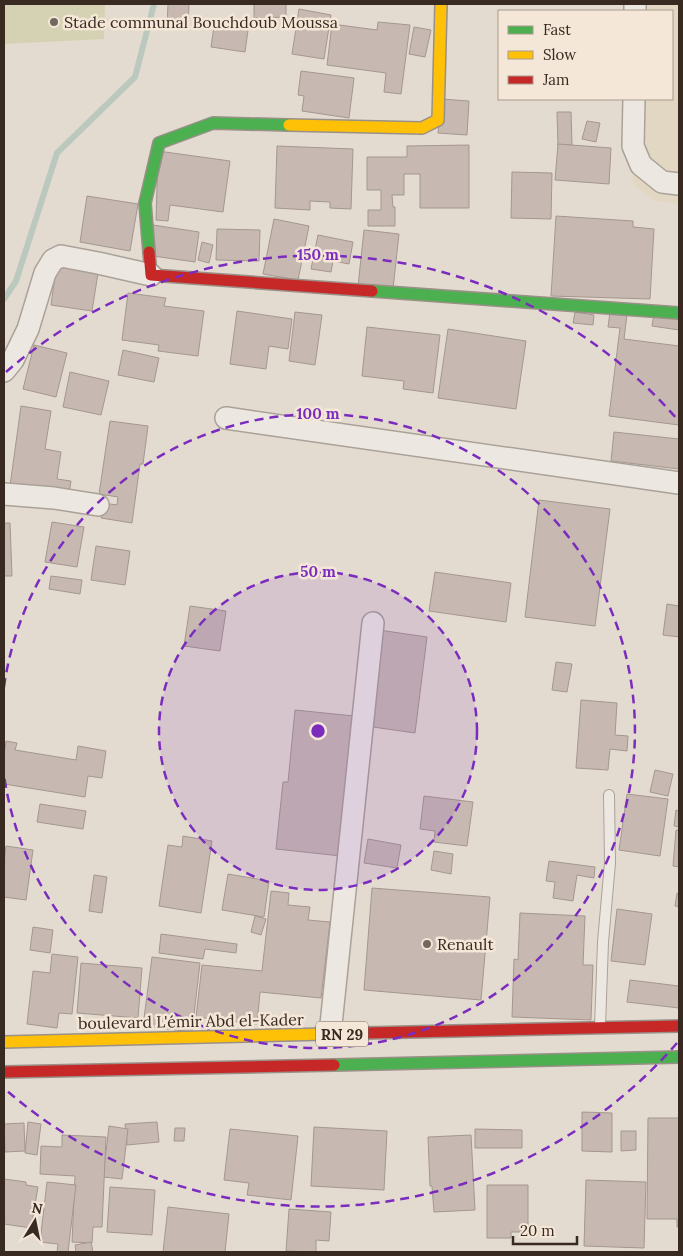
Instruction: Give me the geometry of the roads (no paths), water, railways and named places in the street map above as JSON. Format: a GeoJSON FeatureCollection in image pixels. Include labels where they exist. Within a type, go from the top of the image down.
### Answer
{"type":"FeatureCollection","features":[{"type":"Feature","properties":{"kind":"main road"},"geometry":{"type":"LineString","coordinates":[[440,4],[438,120],[422,128],[214,123],[159,143],[145,203],[151,275],[679,313]]}},
{"type":"Feature","properties":{"kind":"main road","name":"boulevard L'émir Abd el-Kader"},"geometry":{"type":"LineString","coordinates":[[4,1042],[679,1026]]}},
{"type":"Feature","properties":{"kind":"main road","name":"RN 29"},"geometry":{"type":"LineString","coordinates":[[4,1072],[679,1057]]}},
{"type":"Feature","properties":{"kind":"street"},"geometry":{"type":"LineString","coordinates":[[634,100],[633,146],[641,165],[662,182],[679,184]]}},
{"type":"Feature","properties":{"kind":"street"},"geometry":{"type":"LineString","coordinates":[[4,371],[13,360],[28,329],[45,273],[53,260],[61,256],[151,275]]}},
{"type":"Feature","properties":{"kind":"street"},"geometry":{"type":"LineString","coordinates":[[226,418],[679,483]]}},
{"type":"Feature","properties":{"kind":"street"},"geometry":{"type":"LineString","coordinates":[[4,494],[98,504]]}},
{"type":"Feature","properties":{"kind":"street"},"geometry":{"type":"LineString","coordinates":[[330,1034],[373,623]]}},
{"type":"Feature","properties":{"kind":"lane"},"geometry":{"type":"LineString","coordinates":[[600,1028],[603,942],[610,863],[609,796]]}},
{"type":"Feature","properties":{"kind":"waterway"},"geometry":{"type":"LineString","coordinates":[[4,299],[16,281],[57,153],[135,77],[154,4]]}},
{"type":"Feature","properties":{"kind":"place","name":"Stade communal Bouchdoub Moussa"},"geometry":{"type":"Point","coordinates":[54,22]}},
{"type":"Feature","properties":{"kind":"place","name":"Renault"},"geometry":{"type":"Point","coordinates":[427,944]}}]}
